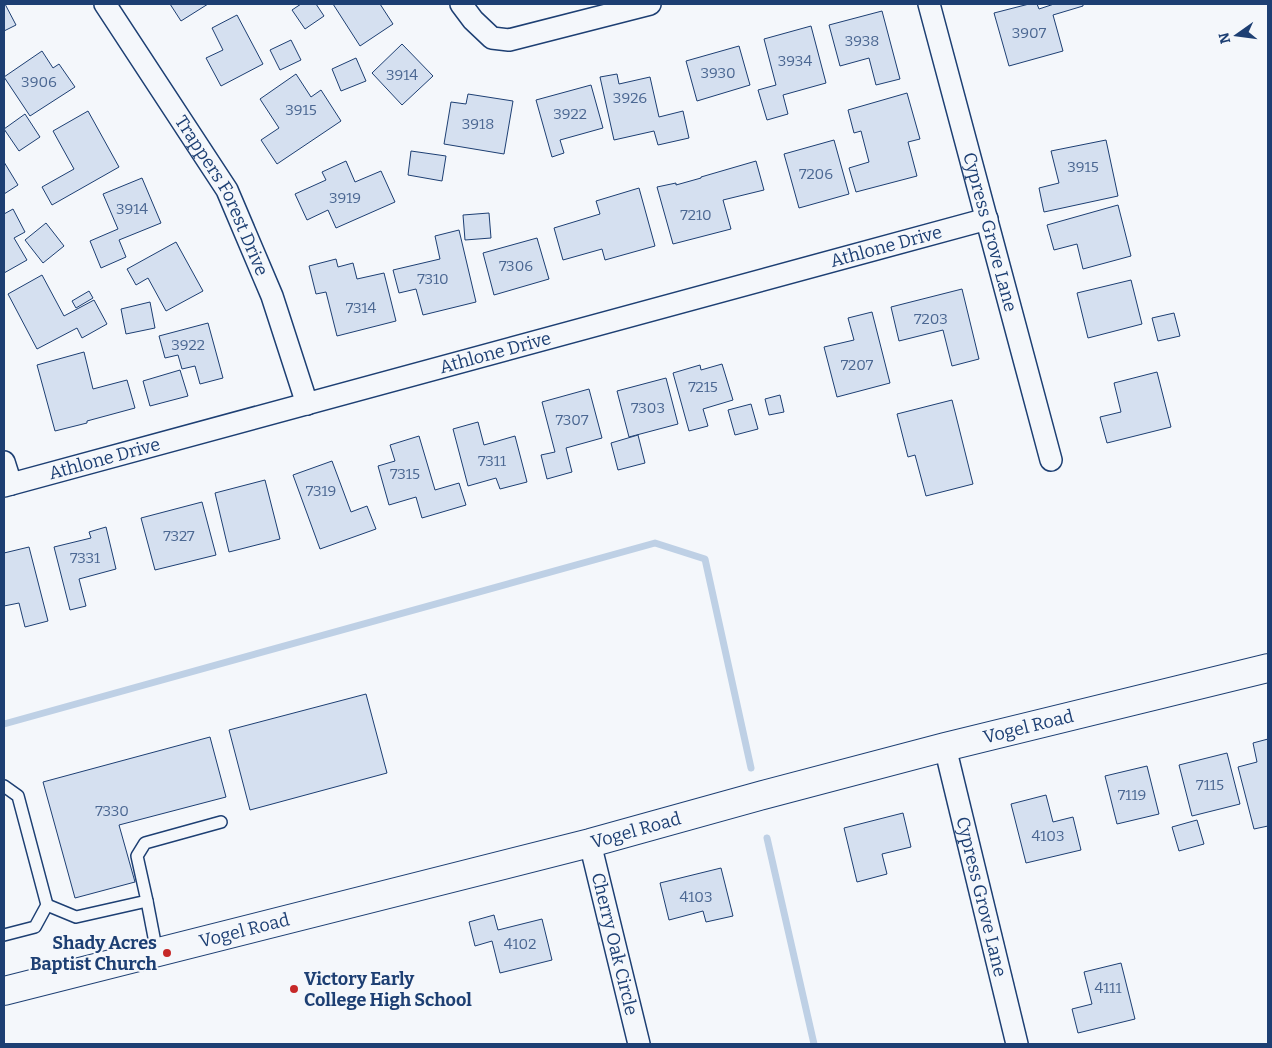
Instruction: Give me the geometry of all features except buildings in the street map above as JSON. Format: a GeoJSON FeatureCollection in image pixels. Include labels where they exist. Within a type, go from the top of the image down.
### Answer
{"type":"FeatureCollection","features":[{"type":"Feature","properties":{"kind":"street","name":"Trappers Forest Drive"},"geometry":{"type":"LineString","coordinates":[[105,4],[228,190],[272,296],[307,404]]}},
{"type":"Feature","properties":{"kind":"street"},"geometry":{"type":"LineString","coordinates":[[461,4],[473,20],[492,38],[509,40],[650,4]]}},
{"type":"Feature","properties":{"kind":"street","name":"Cypress Grove Lane"},"geometry":{"type":"LineString","coordinates":[[929,4],[1051,460]]}},
{"type":"Feature","properties":{"kind":"street","name":"Athlone Drive"},"geometry":{"type":"LineString","coordinates":[[7,485],[987,219]]}},
{"type":"Feature","properties":{"kind":"street"},"geometry":{"type":"LineString","coordinates":[[4,462],[7,485]]}},
{"type":"Feature","properties":{"kind":"street","name":"Vogel Road"},"geometry":{"type":"LineString","coordinates":[[4,991],[590,843],[763,794],[946,747],[1268,668]]}},
{"type":"Feature","properties":{"kind":"street","name":"Cypress Grove Lane"},"geometry":{"type":"LineString","coordinates":[[946,747],[1017,1044]]}},
{"type":"Feature","properties":{"kind":"street","name":"Cherry Oak Circle"},"geometry":{"type":"LineString","coordinates":[[590,843],[639,1044]]}},
{"type":"Feature","properties":{"kind":"lane"},"geometry":{"type":"LineString","coordinates":[[4,786],[18,796],[47,905],[36,927],[4,935]]}},
{"type":"Feature","properties":{"kind":"lane"},"geometry":{"type":"LineString","coordinates":[[157,953],[137,856],[145,843],[221,822]]}},
{"type":"Feature","properties":{"kind":"lane"},"geometry":{"type":"LineString","coordinates":[[47,905],[76,916],[146,901]]}},
{"type":"Feature","properties":{"kind":"waterway"},"geometry":{"type":"LineString","coordinates":[[4,724],[655,543],[705,559],[751,768]]}},
{"type":"Feature","properties":{"kind":"waterway"},"geometry":{"type":"LineString","coordinates":[[767,838],[814,1044]]}},
{"type":"Feature","properties":{"kind":"place","name":"Shady Acres Baptist Church"},"geometry":{"type":"Point","coordinates":[167,953]}},
{"type":"Feature","properties":{"kind":"place","name":"Victory Early College High School"},"geometry":{"type":"Point","coordinates":[294,989]}}]}
